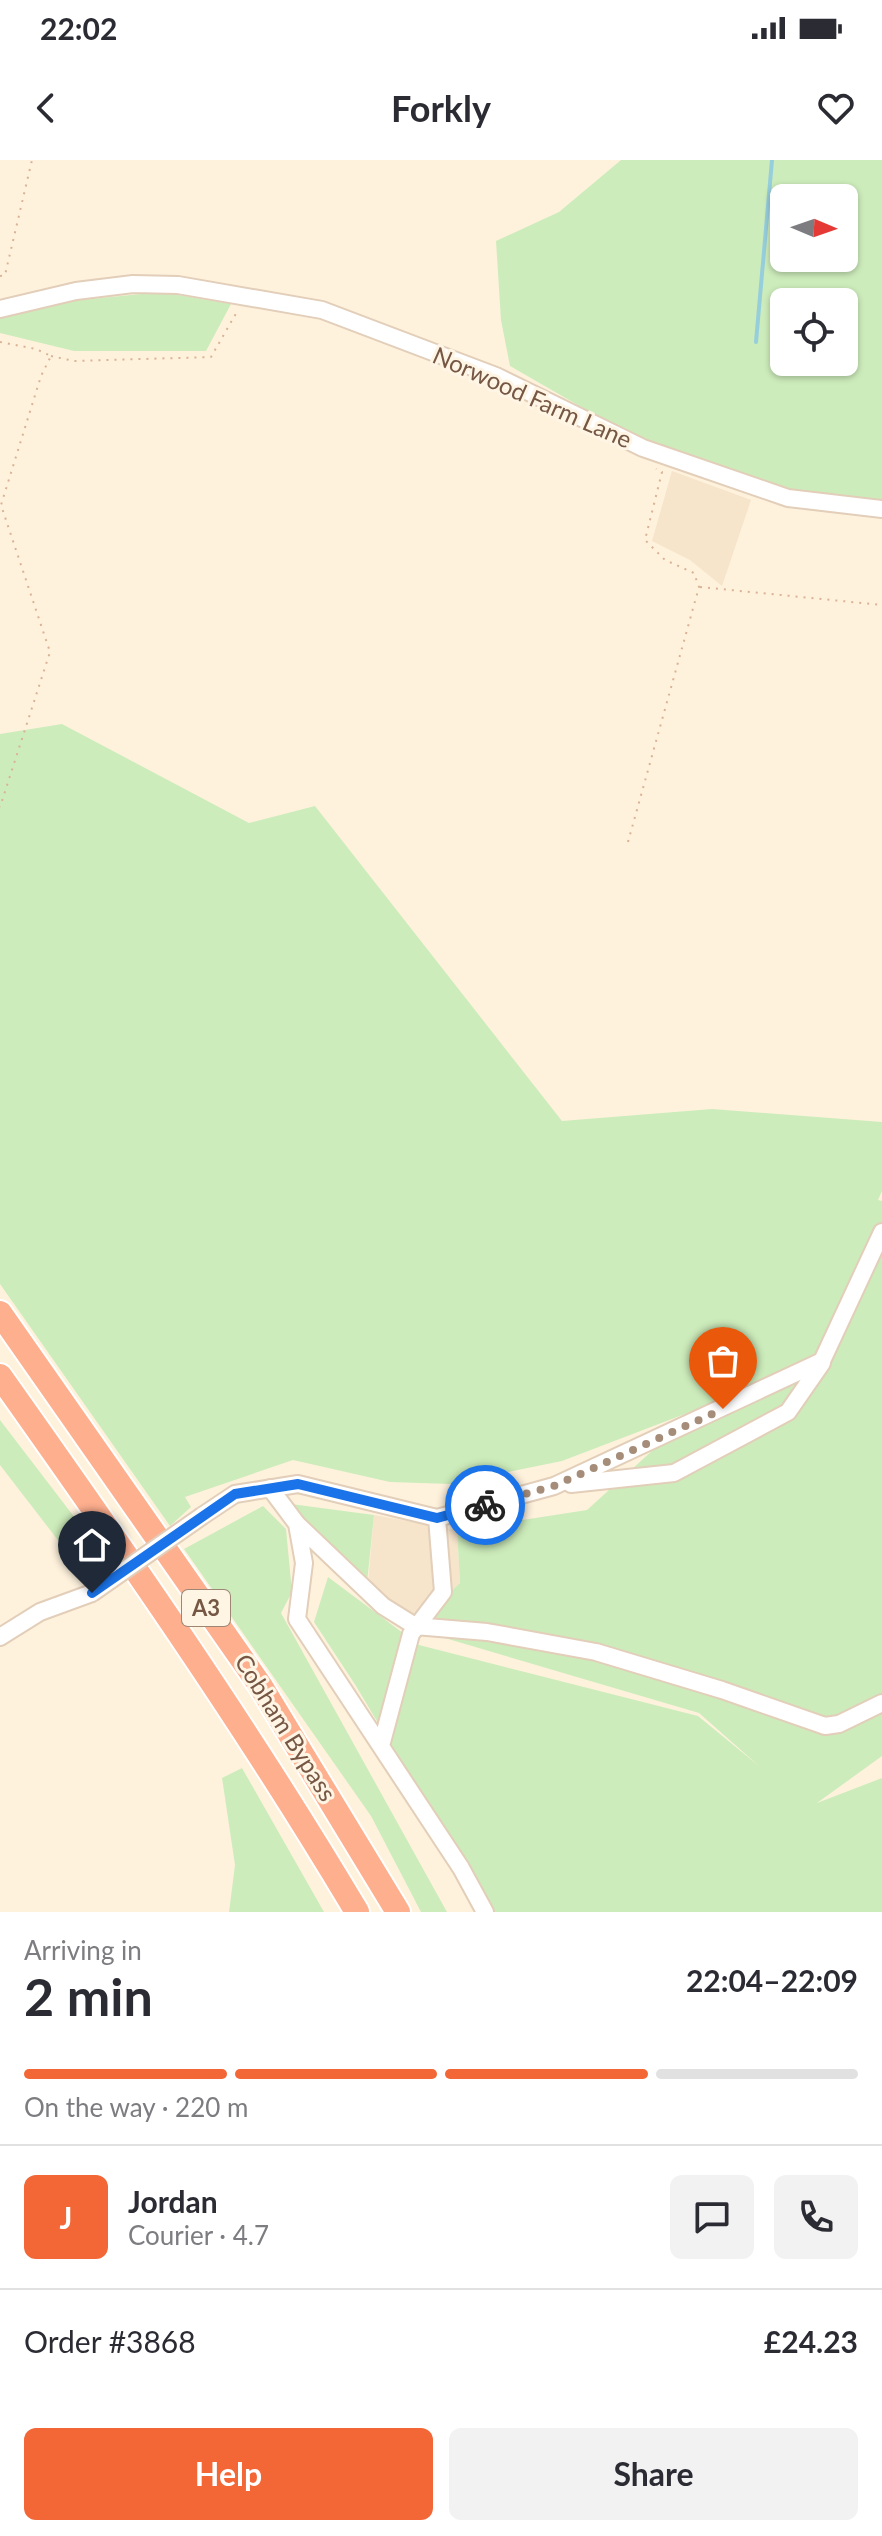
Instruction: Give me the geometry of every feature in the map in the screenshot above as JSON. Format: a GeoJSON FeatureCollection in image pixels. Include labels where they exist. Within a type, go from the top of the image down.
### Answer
{"type":"FeatureCollection","features":[{"type":"Feature","properties":{"kind":"highway","name":"Cobham Bypass"},"geometry":{"type":"LineString","coordinates":[[0,1313],[260,1685],[398,1912]]}},
{"type":"Feature","properties":{"kind":"highway","name":"Cobham Bypass"},"geometry":{"type":"LineString","coordinates":[[0,1376],[210,1679],[289,1798],[357,1912]]}},
{"type":"Feature","properties":{"kind":"street","name":"Norwood Farm Lane"},"geometry":{"type":"LineString","coordinates":[[0,309],[76,291],[133,284],[178,285],[322,310],[496,376],[643,448],[788,498],[882,509]]}},
{"type":"Feature","properties":{"kind":"street"},"geometry":{"type":"LineString","coordinates":[[0,1637],[40,1612],[92,1593],[235,1494],[298,1484],[437,1518],[554,1486],[674,1473],[788,1412],[822,1361],[882,1232]]}},
{"type":"Feature","properties":{"kind":"street"},"geometry":{"type":"LineString","coordinates":[[554,1486],[822,1361]]}},
{"type":"Feature","properties":{"kind":"street"},"geometry":{"type":"LineString","coordinates":[[270,1488],[297,1524],[392,1613],[415,1626],[487,1632],[596,1652],[722,1690],[825,1726],[839,1724],[882,1703]]}},
{"type":"Feature","properties":{"kind":"street"},"geometry":{"type":"LineString","coordinates":[[381,1746],[415,1626],[443,1592],[437,1518]]}},
{"type":"Feature","properties":{"kind":"street"},"geometry":{"type":"LineString","coordinates":[[297,1524],[304,1563],[297,1619],[461,1868],[485,1912]]}},
{"type":"Feature","properties":{"kind":"street"},"geometry":{"type":"LineString","coordinates":[[301,1589],[311,1570],[324,1561],[335,1560]]}},
{"type":"Feature","properties":{"kind":"path"},"geometry":{"type":"LineString","coordinates":[[0,276],[5,275],[32,160]]}},
{"type":"Feature","properties":{"kind":"path"},"geometry":{"type":"LineString","coordinates":[[0,342],[74,361],[211,357],[237,310]]}},
{"type":"Feature","properties":{"kind":"path"},"geometry":{"type":"LineString","coordinates":[[0,807],[50,652],[1,505],[41,376],[51,356]]}},
{"type":"Feature","properties":{"kind":"path"},"geometry":{"type":"LineString","coordinates":[[628,842],[699,587],[694,573],[665,560],[645,540],[662,472],[654,468]]}},
{"type":"Feature","properties":{"kind":"path"},"geometry":{"type":"LineString","coordinates":[[699,587],[882,605]]}},
{"type":"Feature","properties":{"kind":"shaded area"},"geometry":{"type":"Polygon","coordinates":[[[672,471],[751,500],[722,586],[690,560],[652,541],[672,471]]]}},
{"type":"Feature","properties":{"kind":"shaded area"},"geometry":{"type":"Polygon","coordinates":[[[374,1515],[457,1530],[460,1583],[411,1628],[368,1583],[374,1515]]]}},
{"type":"Feature","properties":{"kind":"green space"},"geometry":{"type":"Polygon","coordinates":[[[621,160],[882,160],[882,502],[790,490],[647,445],[510,366],[501,320],[496,241],[559,212],[621,160]]]}},
{"type":"Feature","properties":{"kind":"green space"},"geometry":{"type":"Polygon","coordinates":[[[161,292],[231,304],[206,351],[74,351],[0,333],[0,318],[71,301],[161,292]]]}},
{"type":"Feature","properties":{"kind":"green space"},"geometry":{"type":"Polygon","coordinates":[[[62,724],[249,823],[315,806],[562,1121],[712,1109],[882,1122],[882,1191],[878,1200],[882,1201],[882,1756],[817,1803],[882,1778],[882,1912],[490,1912],[356,1686],[314,1622],[328,1577],[419,1645],[698,1716],[759,1766],[699,1713],[411,1628],[460,1583],[457,1530],[587,1510],[698,1409],[562,1461],[450,1484],[390,1482],[293,1460],[185,1497],[191,1507],[170,1526],[0,1284],[0,734],[62,724]]]}},
{"type":"Feature","properties":{"kind":"green space"},"geometry":{"type":"Polygon","coordinates":[[[0,1420],[111,1565],[91,1583],[0,1465],[0,1420]]]}},
{"type":"Feature","properties":{"kind":"green space"},"geometry":{"type":"Polygon","coordinates":[[[291,1504],[374,1515],[367,1583],[304,1523],[291,1504]]]}},
{"type":"Feature","properties":{"kind":"green space"},"geometry":{"type":"Polygon","coordinates":[[[263,1506],[286,1529],[292,1592],[281,1613],[447,1912],[421,1912],[371,1816],[184,1549],[263,1506]]]}},
{"type":"Feature","properties":{"kind":"green space"},"geometry":{"type":"Polygon","coordinates":[[[242,1768],[324,1912],[229,1912],[235,1865],[222,1778],[242,1768]]]}},
{"type":"Feature","properties":{"kind":"waterway"},"geometry":{"type":"LineString","coordinates":[[756,342],[772,160]]}},
{"type":"Feature","properties":{"kind":"way so far"},"geometry":{"type":"LineString","coordinates":[[485,1505],[554,1486],[723,1409]]}},
{"type":"Feature","properties":{"kind":"route"},"geometry":{"type":"LineString","coordinates":[[92,1593],[235,1494],[298,1484],[437,1518],[485,1505]]}}]}
